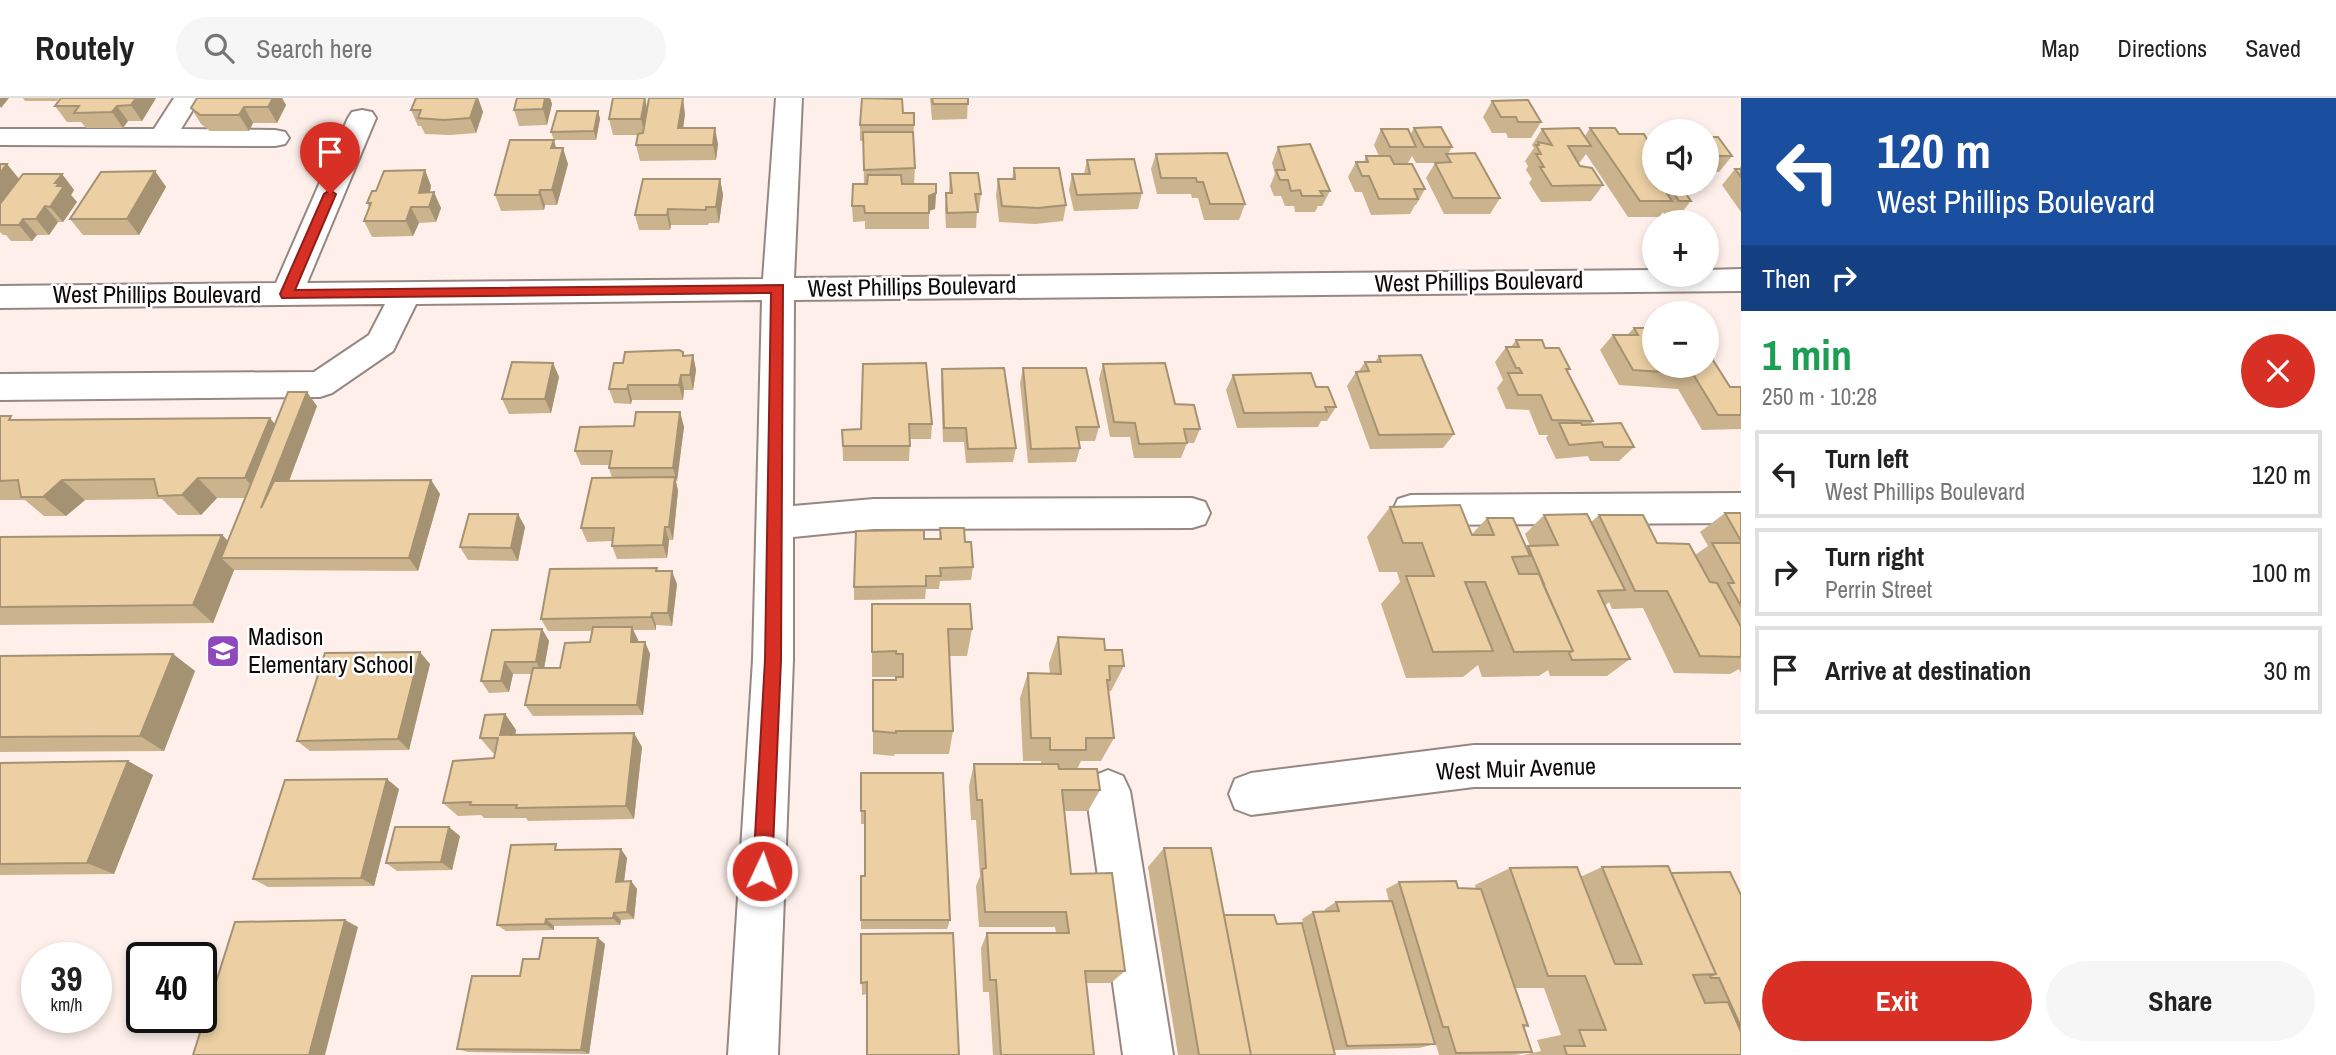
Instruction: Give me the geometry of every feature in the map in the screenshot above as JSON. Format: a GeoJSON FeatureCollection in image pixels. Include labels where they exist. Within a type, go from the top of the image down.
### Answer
{"type":"FeatureCollection","features":[{"type":"Feature","properties":{"kind":"street"},"geometry":{"type":"LineString","coordinates":[[163,136],[187,98]]}},
{"type":"Feature","properties":{"kind":"street"},"geometry":{"type":"LineString","coordinates":[[753,1055],[773,660],[778,289],[789,98]]}},
{"type":"Feature","properties":{"kind":"street"},"geometry":{"type":"LineString","coordinates":[[287,294],[362,118]]}},
{"type":"Feature","properties":{"kind":"street"},"geometry":{"type":"LineString","coordinates":[[0,137],[275,138]]}},
{"type":"Feature","properties":{"kind":"street","name":"West Phillips Boulevard"},"geometry":{"type":"LineString","coordinates":[[0,297],[1741,280]]}},
{"type":"Feature","properties":{"kind":"street"},"geometry":{"type":"LineString","coordinates":[[0,387],[320,384],[381,343],[406,293]]}},
{"type":"Feature","properties":{"kind":"street"},"geometry":{"type":"LineString","coordinates":[[1390,510],[1741,508]]}},
{"type":"Feature","properties":{"kind":"street"},"geometry":{"type":"LineString","coordinates":[[775,523],[874,514],[1192,513]]}},
{"type":"Feature","properties":{"kind":"street","name":"West Muir Avenue"},"geometry":{"type":"LineString","coordinates":[[1251,794],[1474,766],[1741,766]]}},
{"type":"Feature","properties":{"kind":"street"},"geometry":{"type":"LineString","coordinates":[[1108,791],[1148,1055]]}},
{"type":"Feature","properties":{"kind":"building"},"geometry":{"type":"Polygon","coordinates":[[[61,98],[136,98],[131,105],[117,106],[112,112],[74,113],[79,106],[55,106],[61,98]]]}},
{"type":"Feature","properties":{"kind":"building"},"geometry":{"type":"Polygon","coordinates":[[[197,98],[273,98],[268,107],[244,107],[239,115],[200,115],[191,108],[197,98]]]}},
{"type":"Feature","properties":{"kind":"building"},"geometry":{"type":"Polygon","coordinates":[[[416,98],[477,98],[470,118],[444,120],[418,118],[421,110],[411,110],[416,98]]]}},
{"type":"Feature","properties":{"kind":"building"},"geometry":{"type":"Polygon","coordinates":[[[517,98],[545,98],[543,109],[514,110],[517,98]]]}},
{"type":"Feature","properties":{"kind":"building"},"geometry":{"type":"Polygon","coordinates":[[[613,98],[645,98],[641,119],[609,119],[613,98]]]}},
{"type":"Feature","properties":{"kind":"building"},"geometry":{"type":"Polygon","coordinates":[[[649,98],[683,98],[678,128],[715,128],[713,145],[636,145],[638,134],[643,133],[649,98]]]}},
{"type":"Feature","properties":{"kind":"building"},"geometry":{"type":"Polygon","coordinates":[[[862,98],[902,99],[903,113],[914,113],[914,125],[860,125],[862,98]]]}},
{"type":"Feature","properties":{"kind":"building"},"geometry":{"type":"Polygon","coordinates":[[[932,98],[968,98],[968,104],[933,104],[932,98]]]}},
{"type":"Feature","properties":{"kind":"building"},"geometry":{"type":"Polygon","coordinates":[[[1528,100],[1541,122],[1518,122],[1516,117],[1501,117],[1492,101],[1528,100]]]}},
{"type":"Feature","properties":{"kind":"building"},"geometry":{"type":"Polygon","coordinates":[[[557,111],[598,111],[594,131],[551,132],[557,111]]]}},
{"type":"Feature","properties":{"kind":"building"},"geometry":{"type":"Polygon","coordinates":[[[1441,127],[1452,147],[1424,147],[1414,128],[1441,127]]]}},
{"type":"Feature","properties":{"kind":"building"},"geometry":{"type":"Polygon","coordinates":[[[1579,128],[1591,146],[1568,146],[1580,166],[1592,168],[1603,185],[1552,186],[1540,167],[1544,167],[1536,154],[1541,154],[1536,145],[1539,145],[1538,142],[1552,145],[1542,129],[1579,128]]]}},
{"type":"Feature","properties":{"kind":"building"},"geometry":{"type":"Polygon","coordinates":[[[1590,128],[1615,128],[1619,134],[1642,134],[1642,196],[1669,196],[1672,201],[1640,201],[1590,128]]]}},
{"type":"Feature","properties":{"kind":"building"},"geometry":{"type":"Polygon","coordinates":[[[1381,129],[1408,129],[1416,147],[1390,147],[1381,129]]]}},
{"type":"Feature","properties":{"kind":"building"},"geometry":{"type":"Polygon","coordinates":[[[863,132],[913,132],[915,168],[864,170],[863,132]]]}},
{"type":"Feature","properties":{"kind":"building"},"geometry":{"type":"Polygon","coordinates":[[[1719,138],[1732,156],[1719,156],[1719,138]]]}},
{"type":"Feature","properties":{"kind":"building"},"geometry":{"type":"Polygon","coordinates":[[[510,140],[554,140],[551,148],[563,148],[552,190],[540,190],[539,195],[495,195],[510,140]]]}},
{"type":"Feature","properties":{"kind":"building"},"geometry":{"type":"Polygon","coordinates":[[[1310,144],[1330,191],[1320,191],[1323,196],[1302,196],[1300,190],[1291,191],[1288,180],[1280,180],[1276,170],[1285,170],[1278,147],[1310,144]]]}},
{"type":"Feature","properties":{"kind":"building"},"geometry":{"type":"Polygon","coordinates":[[[1227,153],[1245,204],[1210,204],[1203,182],[1197,182],[1196,178],[1161,178],[1156,154],[1227,153]]]}},
{"type":"Feature","properties":{"kind":"building"},"geometry":{"type":"Polygon","coordinates":[[[1475,153],[1500,198],[1453,198],[1435,163],[1451,162],[1446,154],[1475,153]]]}},
{"type":"Feature","properties":{"kind":"building"},"geometry":{"type":"Polygon","coordinates":[[[1366,156],[1390,156],[1394,164],[1412,164],[1425,189],[1414,189],[1418,199],[1379,199],[1369,176],[1362,176],[1356,162],[1368,162],[1366,156]]]}},
{"type":"Feature","properties":{"kind":"building"},"geometry":{"type":"Polygon","coordinates":[[[1134,159],[1142,193],[1077,195],[1072,174],[1090,174],[1087,160],[1134,159]]]}},
{"type":"Feature","properties":{"kind":"building"},"geometry":{"type":"Polygon","coordinates":[[[0,164],[7,164],[0,173],[0,164]]]}},
{"type":"Feature","properties":{"kind":"building"},"geometry":{"type":"Polygon","coordinates":[[[1014,168],[1059,168],[1066,205],[1038,208],[1002,206],[998,179],[1015,179],[1014,168]]]}},
{"type":"Feature","properties":{"kind":"building"},"geometry":{"type":"Polygon","coordinates":[[[425,170],[419,193],[434,192],[429,207],[411,207],[406,221],[364,221],[371,203],[367,203],[372,191],[376,191],[384,171],[425,170]]]}},
{"type":"Feature","properties":{"kind":"building"},"geometry":{"type":"Polygon","coordinates":[[[155,171],[127,219],[70,219],[101,172],[155,171]]]}},
{"type":"Feature","properties":{"kind":"building"},"geometry":{"type":"Polygon","coordinates":[[[950,173],[978,173],[981,194],[975,194],[978,212],[947,213],[946,193],[952,193],[950,173]]]}},
{"type":"Feature","properties":{"kind":"building"},"geometry":{"type":"Polygon","coordinates":[[[23,174],[62,174],[55,183],[59,183],[57,186],[64,186],[50,207],[45,206],[36,219],[23,219],[19,225],[0,225],[0,204],[23,174]]]}},
{"type":"Feature","properties":{"kind":"building"},"geometry":{"type":"Polygon","coordinates":[[[868,175],[901,175],[902,184],[936,184],[936,193],[929,196],[929,213],[865,213],[864,206],[852,206],[853,184],[867,184],[868,175]]]}},
{"type":"Feature","properties":{"kind":"building"},"geometry":{"type":"Polygon","coordinates":[[[643,179],[720,179],[716,207],[706,207],[706,210],[668,209],[667,215],[635,215],[643,179]]]}},
{"type":"Feature","properties":{"kind":"building"},"geometry":{"type":"Polygon","coordinates":[[[1676,196],[1687,196],[1691,201],[1679,201],[1676,196]]]}},
{"type":"Feature","properties":{"kind":"building"},"geometry":{"type":"Polygon","coordinates":[[[1634,328],[1642,328],[1642,371],[1633,370],[1613,335],[1638,335],[1634,328]]]}},
{"type":"Feature","properties":{"kind":"building"},"geometry":{"type":"Polygon","coordinates":[[[1516,340],[1542,340],[1545,348],[1559,348],[1570,369],[1566,369],[1593,421],[1552,420],[1541,395],[1518,395],[1508,373],[1522,373],[1516,368],[1506,347],[1519,347],[1516,340]]]}},
{"type":"Feature","properties":{"kind":"building"},"geometry":{"type":"Polygon","coordinates":[[[625,352],[683,352],[683,356],[693,355],[690,375],[681,375],[679,385],[628,385],[627,389],[609,389],[614,363],[623,363],[625,352]]]}},
{"type":"Feature","properties":{"kind":"building"},"geometry":{"type":"Polygon","coordinates":[[[1421,355],[1454,434],[1379,435],[1356,372],[1369,371],[1365,362],[1381,362],[1379,356],[1421,355]]]}},
{"type":"Feature","properties":{"kind":"building"},"geometry":{"type":"Polygon","coordinates":[[[512,362],[553,363],[545,399],[502,399],[512,362]]]}},
{"type":"Feature","properties":{"kind":"building"},"geometry":{"type":"Polygon","coordinates":[[[926,363],[932,424],[909,424],[910,446],[843,446],[842,430],[861,429],[863,364],[926,363]]]}},
{"type":"Feature","properties":{"kind":"building"},"geometry":{"type":"Polygon","coordinates":[[[1165,363],[1175,404],[1194,405],[1200,429],[1184,429],[1187,443],[1139,444],[1135,423],[1114,422],[1103,364],[1165,363]]]}},
{"type":"Feature","properties":{"kind":"building"},"geometry":{"type":"Polygon","coordinates":[[[1004,368],[1016,448],[968,449],[966,428],[944,428],[942,369],[1004,368]]]}},
{"type":"Feature","properties":{"kind":"building"},"geometry":{"type":"Polygon","coordinates":[[[1023,368],[1086,368],[1099,427],[1076,427],[1080,448],[1031,449],[1023,368]]]}},
{"type":"Feature","properties":{"kind":"building"},"geometry":{"type":"Polygon","coordinates":[[[1719,370],[1730,387],[1741,387],[1741,415],[1718,415],[1695,378],[1719,378],[1719,370]]]}},
{"type":"Feature","properties":{"kind":"building"},"geometry":{"type":"Polygon","coordinates":[[[1311,373],[1316,387],[1328,387],[1336,407],[1325,407],[1327,412],[1244,413],[1233,375],[1311,373]]]}},
{"type":"Feature","properties":{"kind":"building"},"geometry":{"type":"Polygon","coordinates":[[[288,392],[307,392],[261,508],[274,481],[431,480],[409,558],[221,558],[288,392]]]}},
{"type":"Feature","properties":{"kind":"building"},"geometry":{"type":"Polygon","coordinates":[[[636,412],[680,412],[673,468],[609,468],[612,451],[575,451],[580,427],[634,426],[636,412]]]}},
{"type":"Feature","properties":{"kind":"building"},"geometry":{"type":"Polygon","coordinates":[[[0,416],[11,416],[9,420],[270,418],[245,478],[198,478],[182,495],[158,496],[154,479],[62,480],[43,497],[21,497],[18,480],[0,481],[0,416]]]}},
{"type":"Feature","properties":{"kind":"building"},"geometry":{"type":"Polygon","coordinates":[[[1559,423],[1621,423],[1634,447],[1604,447],[1602,442],[1569,445],[1559,423]]]}},
{"type":"Feature","properties":{"kind":"building"},"geometry":{"type":"Polygon","coordinates":[[[675,477],[669,527],[665,527],[663,545],[612,546],[614,528],[581,528],[592,478],[675,477]]]}},
{"type":"Feature","properties":{"kind":"building"},"geometry":{"type":"Polygon","coordinates":[[[1460,505],[1472,535],[1494,535],[1487,518],[1513,518],[1530,556],[1512,557],[1519,574],[1539,574],[1573,651],[1514,652],[1485,582],[1465,582],[1493,651],[1433,652],[1406,576],[1434,576],[1422,543],[1403,543],[1390,507],[1460,505]]]}},
{"type":"Feature","properties":{"kind":"building"},"geometry":{"type":"Polygon","coordinates":[[[1725,513],[1741,513],[1741,541],[1725,513]]]}},
{"type":"Feature","properties":{"kind":"building"},"geometry":{"type":"Polygon","coordinates":[[[469,514],[518,514],[511,548],[460,547],[469,514]]]}},
{"type":"Feature","properties":{"kind":"building"},"geometry":{"type":"Polygon","coordinates":[[[1587,514],[1625,590],[1598,591],[1630,659],[1572,660],[1569,653],[1573,651],[1528,546],[1558,545],[1544,515],[1587,514]]]}},
{"type":"Feature","properties":{"kind":"building"},"geometry":{"type":"Polygon","coordinates":[[[1599,515],[1643,515],[1657,543],[1689,544],[1710,582],[1717,583],[1741,627],[1741,657],[1700,656],[1667,591],[1635,591],[1599,515]]]}},
{"type":"Feature","properties":{"kind":"building"},"geometry":{"type":"Polygon","coordinates":[[[940,528],[964,528],[965,542],[971,542],[973,567],[940,568],[941,576],[926,576],[926,586],[854,587],[856,531],[924,530],[924,539],[941,539],[940,528]]]}},
{"type":"Feature","properties":{"kind":"building"},"geometry":{"type":"Polygon","coordinates":[[[222,535],[193,605],[0,607],[0,537],[222,535]]]}},
{"type":"Feature","properties":{"kind":"building"},"geometry":{"type":"Polygon","coordinates":[[[1712,543],[1741,543],[1741,606],[1728,583],[1734,583],[1712,543]]]}},
{"type":"Feature","properties":{"kind":"building"},"geometry":{"type":"Polygon","coordinates":[[[657,568],[656,571],[672,571],[668,613],[652,613],[651,617],[541,619],[550,569],[657,568]]]}},
{"type":"Feature","properties":{"kind":"building"},"geometry":{"type":"Polygon","coordinates":[[[872,604],[970,604],[972,629],[948,629],[953,731],[873,731],[873,680],[896,680],[896,677],[903,677],[903,654],[896,654],[896,651],[872,652],[872,604]]]}},
{"type":"Feature","properties":{"kind":"building"},"geometry":{"type":"Polygon","coordinates":[[[593,627],[632,627],[631,642],[645,642],[637,705],[525,705],[533,668],[560,668],[565,643],[590,642],[593,627]]]}},
{"type":"Feature","properties":{"kind":"building"},"geometry":{"type":"Polygon","coordinates":[[[542,629],[536,662],[505,662],[501,681],[481,681],[492,630],[542,629]]]}},
{"type":"Feature","properties":{"kind":"building"},"geometry":{"type":"Polygon","coordinates":[[[1058,637],[1104,639],[1105,650],[1122,650],[1124,666],[1109,666],[1110,680],[1107,680],[1114,738],[1086,738],[1086,750],[1050,750],[1050,738],[1031,738],[1028,673],[1061,674],[1058,637]]]}},
{"type":"Feature","properties":{"kind":"building"},"geometry":{"type":"Polygon","coordinates":[[[420,652],[398,739],[297,741],[325,653],[420,652]]]}},
{"type":"Feature","properties":{"kind":"building"},"geometry":{"type":"Polygon","coordinates":[[[173,654],[140,736],[0,737],[0,656],[173,654]]]}},
{"type":"Feature","properties":{"kind":"building"},"geometry":{"type":"Polygon","coordinates":[[[505,714],[500,735],[634,733],[626,806],[516,808],[517,805],[443,803],[453,761],[494,758],[498,738],[480,738],[485,715],[505,714]]]}},
{"type":"Feature","properties":{"kind":"building"},"geometry":{"type":"Polygon","coordinates":[[[128,761],[87,863],[0,864],[0,763],[128,761]]]}},
{"type":"Feature","properties":{"kind":"building"},"geometry":{"type":"Polygon","coordinates":[[[974,764],[1058,764],[1059,769],[1097,769],[1100,790],[1062,790],[1071,874],[1112,873],[1125,971],[1085,971],[1094,1055],[1001,1055],[996,980],[990,980],[987,933],[1069,933],[1066,912],[985,912],[982,869],[986,868],[982,800],[977,800],[974,764]]]}},
{"type":"Feature","properties":{"kind":"building"},"geometry":{"type":"Polygon","coordinates":[[[861,773],[943,773],[950,920],[861,920],[861,876],[865,876],[865,811],[861,811],[861,773]]]}},
{"type":"Feature","properties":{"kind":"building"},"geometry":{"type":"Polygon","coordinates":[[[387,779],[361,878],[253,879],[285,780],[387,779]]]}},
{"type":"Feature","properties":{"kind":"building"},"geometry":{"type":"Polygon","coordinates":[[[395,827],[449,827],[441,862],[386,863],[395,827]]]}},
{"type":"Feature","properties":{"kind":"building"},"geometry":{"type":"Polygon","coordinates":[[[556,844],[555,850],[621,849],[616,882],[631,881],[627,912],[614,913],[613,918],[546,919],[545,924],[497,925],[511,845],[556,844]]]}},
{"type":"Feature","properties":{"kind":"building"},"geometry":{"type":"Polygon","coordinates":[[[1164,848],[1211,848],[1251,1055],[1199,1055],[1164,848]]]}},
{"type":"Feature","properties":{"kind":"building"},"geometry":{"type":"Polygon","coordinates":[[[1668,866],[1716,974],[1693,975],[1705,1003],[1728,1002],[1741,1032],[1741,1055],[1567,1055],[1564,1046],[1585,1046],[1579,1030],[1606,1030],[1585,976],[1548,976],[1510,868],[1577,867],[1615,964],[1642,964],[1602,867],[1668,866]]]}},
{"type":"Feature","properties":{"kind":"building"},"geometry":{"type":"Polygon","coordinates":[[[1730,872],[1741,895],[1741,1027],[1719,978],[1710,976],[1716,974],[1671,873],[1730,872]]]}},
{"type":"Feature","properties":{"kind":"building"},"geometry":{"type":"Polygon","coordinates":[[[1456,881],[1458,888],[1481,889],[1528,1026],[1523,1025],[1532,1052],[1456,1053],[1448,1027],[1443,1027],[1399,882],[1456,881]]]}},
{"type":"Feature","properties":{"kind":"building"},"geometry":{"type":"Polygon","coordinates":[[[1392,901],[1435,1044],[1347,1046],[1313,912],[1339,911],[1336,902],[1392,901]]]}},
{"type":"Feature","properties":{"kind":"building"},"geometry":{"type":"Polygon","coordinates":[[[1224,915],[1274,915],[1277,924],[1302,923],[1335,1055],[1251,1055],[1224,915]]]}},
{"type":"Feature","properties":{"kind":"building"},"geometry":{"type":"Polygon","coordinates":[[[345,920],[309,1055],[193,1055],[200,1033],[217,1033],[217,979],[235,922],[345,920]]]}},
{"type":"Feature","properties":{"kind":"building"},"geometry":{"type":"Polygon","coordinates":[[[953,933],[959,1055],[867,1055],[867,982],[861,983],[861,934],[953,933]]]}},
{"type":"Feature","properties":{"kind":"building"},"geometry":{"type":"Polygon","coordinates":[[[543,938],[598,938],[581,1050],[457,1049],[472,976],[520,976],[523,959],[539,959],[543,938]]]}},
{"type":"Feature","properties":{"kind":"place","name":"Madison Elementary School"},"geometry":{"type":"Point","coordinates":[223,651]}},
{"type":"Feature","properties":{"kind":"route"},"geometry":{"type":"LineString","coordinates":[[330,194],[287,294],[778,289],[773,660],[762,871]]}}]}
